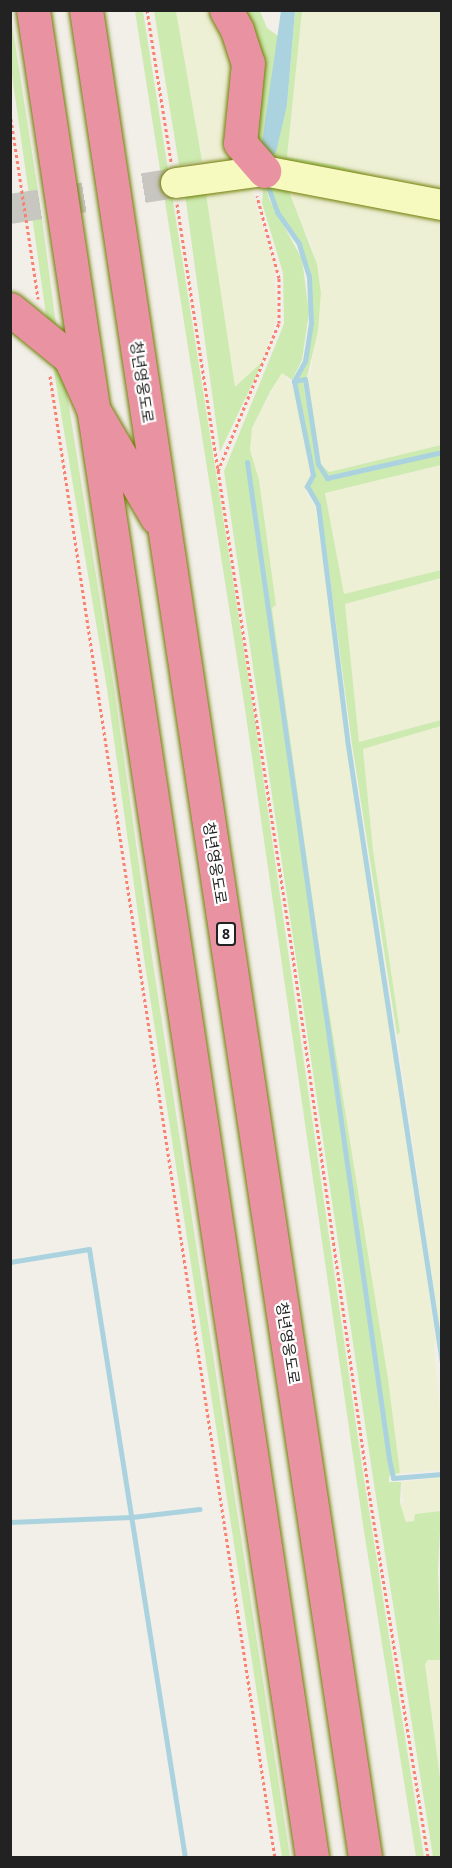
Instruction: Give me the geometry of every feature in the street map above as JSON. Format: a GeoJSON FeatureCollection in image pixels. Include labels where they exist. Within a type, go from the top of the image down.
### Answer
{"type":"FeatureCollection","features":[{"type":"Feature","properties":{"kind":"highway"},"geometry":{"type":"LineString","coordinates":[[33,10],[312,1857]]}},
{"type":"Feature","properties":{"kind":"highway","name":"청년영웅도로"},"geometry":{"type":"LineString","coordinates":[[86,10],[365,1857]]}},
{"type":"Feature","properties":{"kind":"highway"},"geometry":{"type":"LineString","coordinates":[[226,10],[237,30],[248,63],[240,142],[264,171]]}},
{"type":"Feature","properties":{"kind":"highway"},"geometry":{"type":"LineString","coordinates":[[24,304],[44,335],[70,358],[93,409],[165,532]]}},
{"type":"Feature","properties":{"kind":"street"},"geometry":{"type":"LineString","coordinates":[[175,183],[264,171],[441,205]]}},
{"type":"Feature","properties":{"kind":"path"},"geometry":{"type":"LineString","coordinates":[[147,10],[294,957],[368,1486],[428,1857]]}},
{"type":"Feature","properties":{"kind":"path"},"geometry":{"type":"LineString","coordinates":[[10,113],[24,304]]}},
{"type":"Feature","properties":{"kind":"path"},"geometry":{"type":"LineString","coordinates":[[218,473],[279,323],[279,278],[257,199],[257,182],[264,171]]}},
{"type":"Feature","properties":{"kind":"path"},"geometry":{"type":"LineString","coordinates":[[44,335],[275,1857]]}},
{"type":"Feature","properties":{"kind":"green space"},"geometry":{"type":"Polygon","coordinates":[[[10,11],[40,204],[58,340],[48,329],[11,68],[10,11]]]}},
{"type":"Feature","properties":{"kind":"green space"},"geometry":{"type":"Polygon","coordinates":[[[135,11],[143,11],[253,707],[362,1466],[424,1857],[416,1857],[363,1525],[245,709],[135,11]]]}},
{"type":"Feature","properties":{"kind":"green space"},"geometry":{"type":"Polygon","coordinates":[[[154,11],[176,11],[202,161],[179,165],[154,11]]]}},
{"type":"Feature","properties":{"kind":"green space"},"geometry":{"type":"Polygon","coordinates":[[[176,11],[220,11],[256,170],[202,161],[176,11]]]}},
{"type":"Feature","properties":{"kind":"green space"},"geometry":{"type":"Polygon","coordinates":[[[235,11],[260,11],[267,28],[278,36],[261,156],[287,105],[295,11],[302,11],[287,157],[335,165],[366,174],[371,179],[258,159],[235,11]]]}},
{"type":"Feature","properties":{"kind":"green space"},"geometry":{"type":"Polygon","coordinates":[[[302,11],[441,11],[441,192],[287,157],[302,11]]]}},
{"type":"Feature","properties":{"kind":"green space"},"geometry":{"type":"Polygon","coordinates":[[[264,179],[269,199],[302,259],[309,313],[302,360],[292,380],[282,373],[270,392],[252,428],[250,450],[259,480],[276,605],[272,608],[320,954],[388,1379],[400,1473],[389,1476],[389,1482],[401,1482],[400,1503],[406,1522],[414,1521],[415,1514],[441,1511],[438,1570],[441,1660],[428,1660],[425,1664],[441,1785],[441,1857],[433,1857],[373,1478],[224,471],[284,324],[283,273],[262,203],[264,179]]]}},
{"type":"Feature","properties":{"kind":"green space"},"geometry":{"type":"Polygon","coordinates":[[[269,184],[288,189],[317,264],[321,293],[318,331],[306,381],[305,378],[296,379],[306,361],[312,323],[311,275],[300,243],[278,209],[269,184]]]}},
{"type":"Feature","properties":{"kind":"green space"},"geometry":{"type":"Polygon","coordinates":[[[251,186],[274,265],[277,316],[263,361],[235,388],[205,187],[251,186]]]}},
{"type":"Feature","properties":{"kind":"green space"},"geometry":{"type":"Polygon","coordinates":[[[184,187],[205,187],[235,387],[263,361],[220,452],[184,187]]]}},
{"type":"Feature","properties":{"kind":"green space"},"geometry":{"type":"Polygon","coordinates":[[[288,189],[441,216],[441,445],[328,472],[320,463],[306,381],[311,371],[320,280],[311,243],[289,201],[288,189]]]}},
{"type":"Feature","properties":{"kind":"green space"},"geometry":{"type":"Polygon","coordinates":[[[51,353],[63,369],[114,688],[152,957],[290,1857],[282,1857],[144,958],[107,689],[51,353]]]}},
{"type":"Feature","properties":{"kind":"green space"},"geometry":{"type":"Polygon","coordinates":[[[282,372],[295,388],[311,475],[306,493],[315,506],[436,1343],[434,1346],[441,1422],[441,1470],[400,1473],[320,954],[272,608],[276,605],[259,480],[250,450],[252,428],[282,372]]]}},
{"type":"Feature","properties":{"kind":"green space"},"geometry":{"type":"Polygon","coordinates":[[[303,381],[317,464],[326,480],[441,454],[441,465],[325,493],[344,594],[441,570],[441,578],[345,604],[359,742],[441,720],[441,726],[363,749],[373,850],[400,1032],[397,1035],[352,744],[320,503],[309,488],[315,475],[297,382],[303,381]]]}},
{"type":"Feature","properties":{"kind":"green space"},"geometry":{"type":"Polygon","coordinates":[[[441,445],[441,451],[327,476],[320,463],[329,472],[441,445]]]}},
{"type":"Feature","properties":{"kind":"green space"},"geometry":{"type":"Polygon","coordinates":[[[441,465],[441,570],[344,595],[325,493],[441,465]]]}},
{"type":"Feature","properties":{"kind":"green space"},"geometry":{"type":"Polygon","coordinates":[[[441,578],[441,720],[359,742],[345,604],[441,578]]]}},
{"type":"Feature","properties":{"kind":"green space"},"geometry":{"type":"Polygon","coordinates":[[[441,726],[441,1338],[397,1035],[400,1032],[373,850],[363,749],[441,726]]]}},
{"type":"Feature","properties":{"kind":"green space"},"geometry":{"type":"Polygon","coordinates":[[[441,1477],[441,1511],[415,1514],[414,1521],[406,1523],[400,1503],[403,1501],[401,1482],[441,1477]]]}},
{"type":"Feature","properties":{"kind":"green space"},"geometry":{"type":"Polygon","coordinates":[[[428,1660],[441,1660],[441,1785],[425,1664],[428,1660]]]}},
{"type":"Feature","properties":{"kind":"water"},"geometry":{"type":"Polygon","coordinates":[[[281,11],[295,11],[287,105],[276,152],[272,156],[260,156],[281,11]]]}},
{"type":"Feature","properties":{"kind":"waterway"},"geometry":{"type":"LineString","coordinates":[[267,184],[277,212],[299,244],[309,276],[311,323],[305,361],[294,381],[313,475],[307,486],[318,505],[347,739],[442,1363]]}},
{"type":"Feature","properties":{"kind":"waterway"},"geometry":{"type":"LineString","coordinates":[[294,381],[305,379],[318,464],[327,478],[442,452]]}},
{"type":"Feature","properties":{"kind":"waterway"},"geometry":{"type":"LineString","coordinates":[[247,462],[389,1459],[393,1478],[442,1474]]}},
{"type":"Feature","properties":{"kind":"waterway"},"geometry":{"type":"LineString","coordinates":[[10,1262],[89,1249],[185,1858]]}},
{"type":"Feature","properties":{"kind":"waterway"},"geometry":{"type":"LineString","coordinates":[[10,1522],[132,1517],[200,1509]]}},
{"type":"Feature","properties":{"kind":"tunnel"},"geometry":{"type":"LineString","coordinates":[[10,209],[176,183]]}}]}
